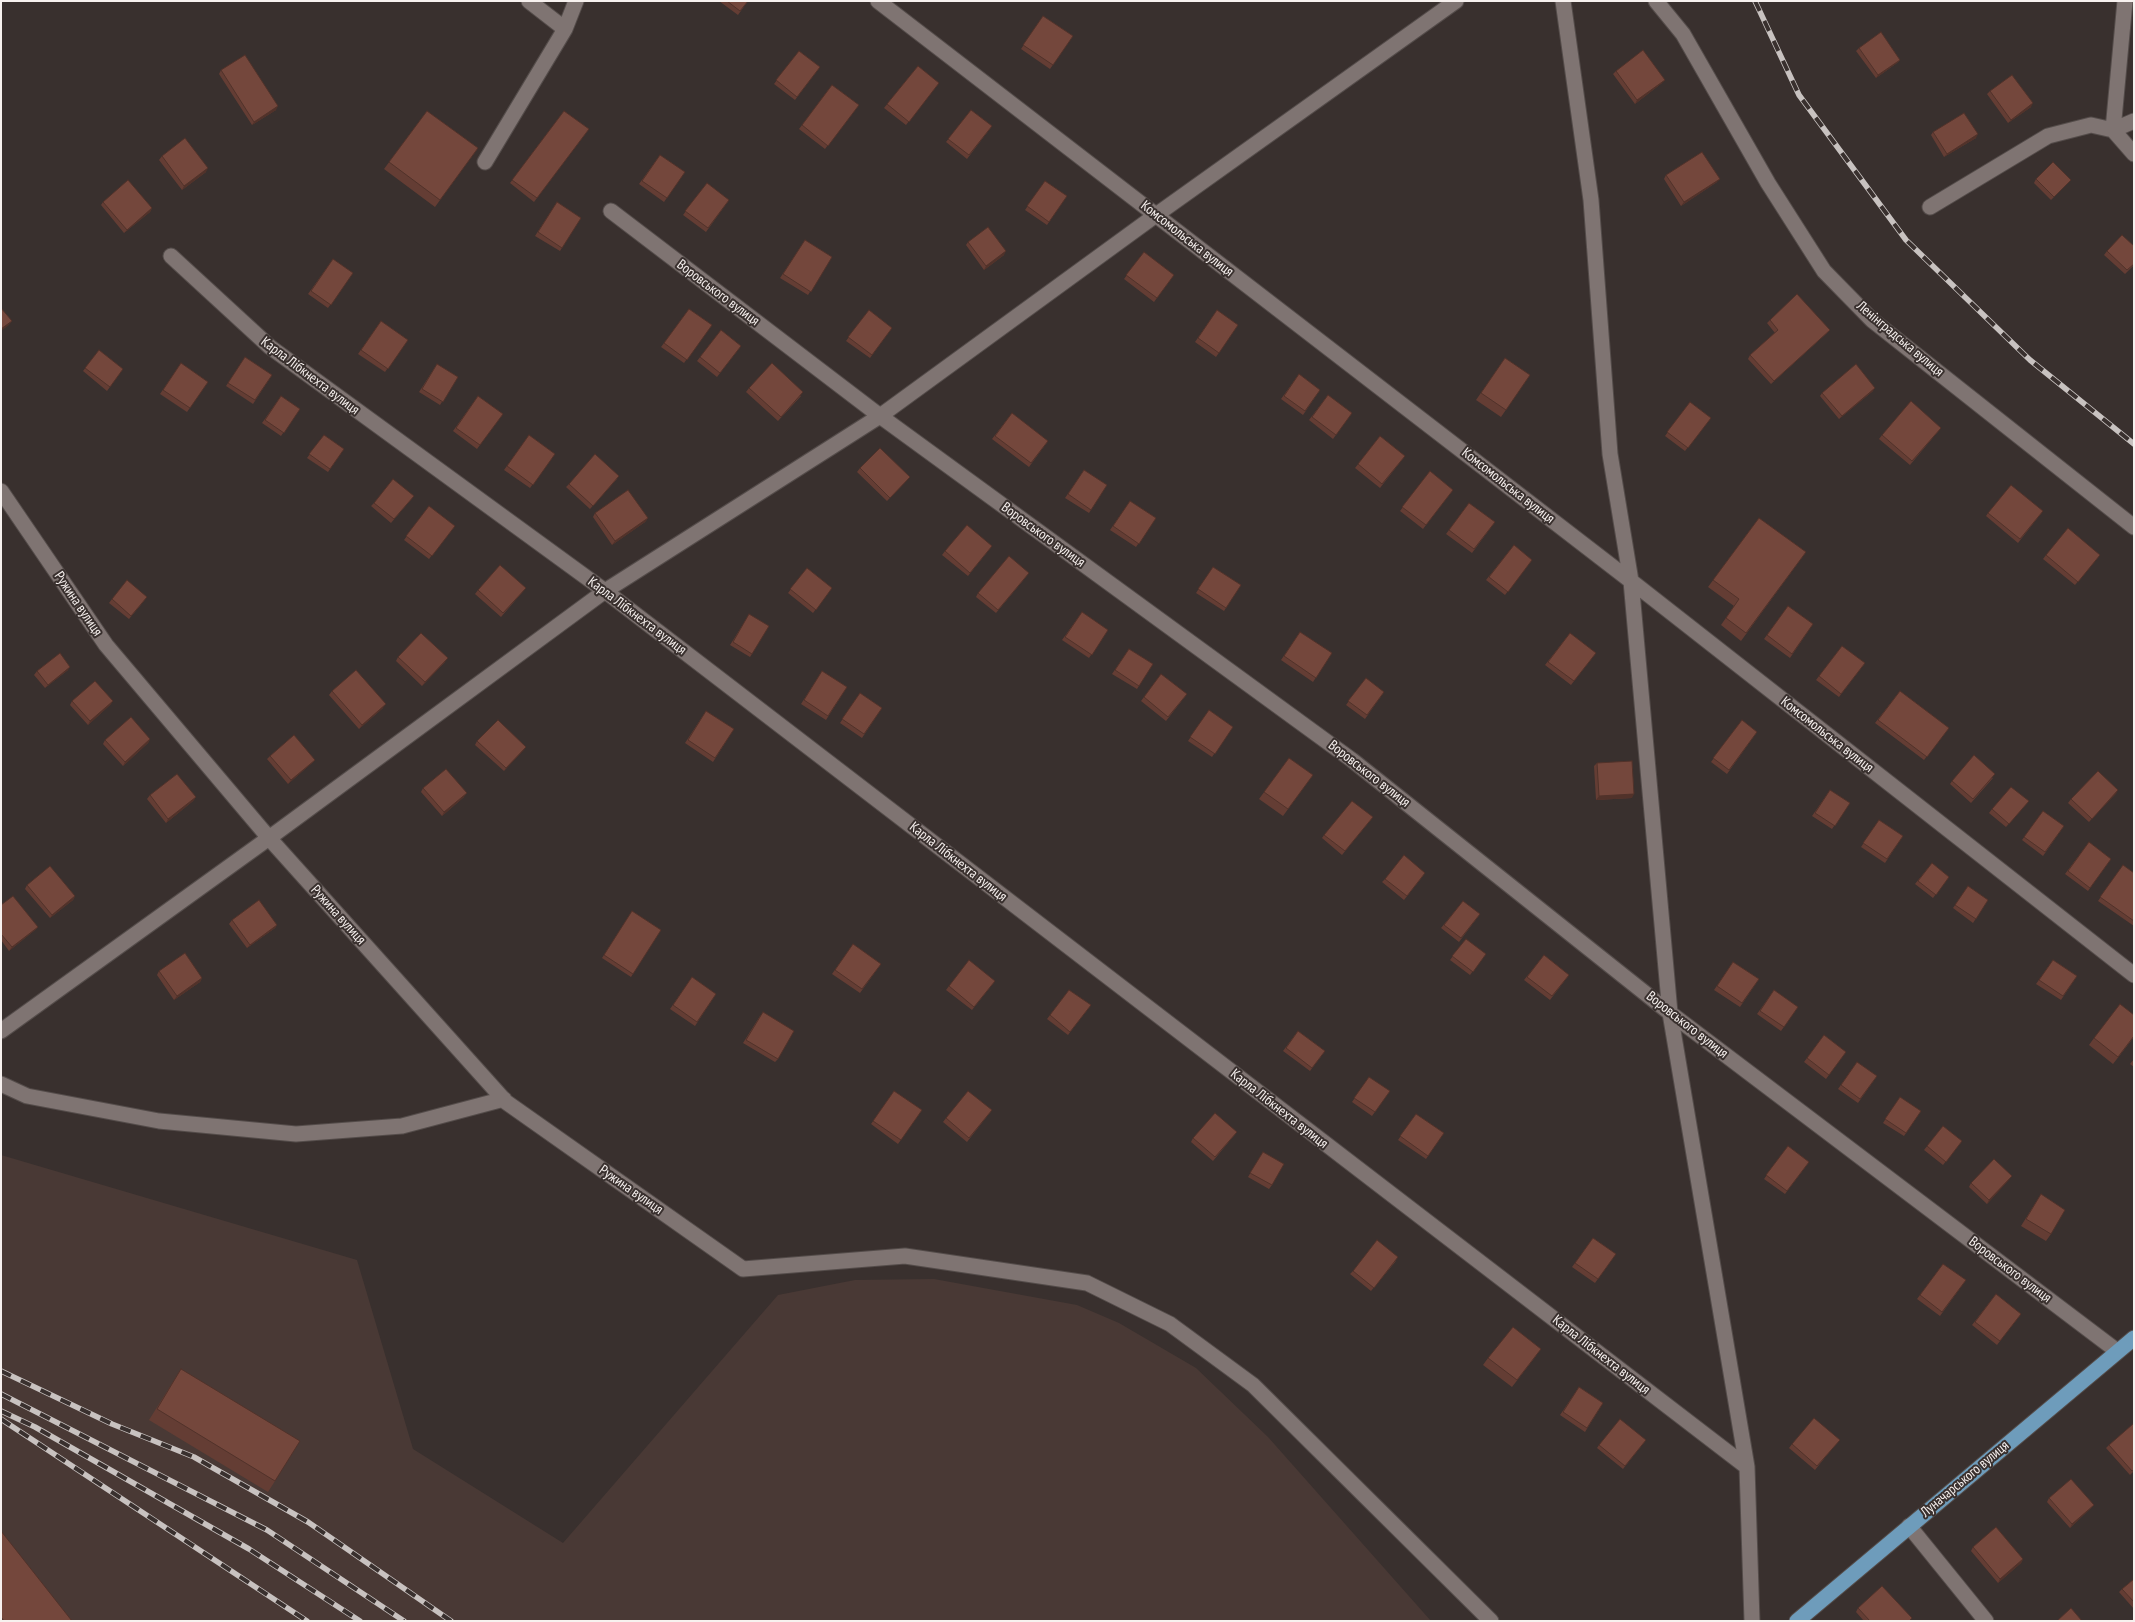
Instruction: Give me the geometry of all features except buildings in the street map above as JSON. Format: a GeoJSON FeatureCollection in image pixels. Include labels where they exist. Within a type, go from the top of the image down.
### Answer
{"type":"FeatureCollection","features":[{"type":"Feature","properties":{"kind":"main road","name":"Луначарського вулиця"},"geometry":{"type":"LineString","coordinates":[[1797,1621],[2134,1338]]}},
{"type":"Feature","properties":{"kind":"street"},"geometry":{"type":"LineString","coordinates":[[529,1],[565,29]]}},
{"type":"Feature","properties":{"kind":"street"},"geometry":{"type":"LineString","coordinates":[[485,162],[565,29],[576,1]]}},
{"type":"Feature","properties":{"kind":"street","name":"Комсомольська вулиця"},"geometry":{"type":"LineString","coordinates":[[878,1],[1631,581],[2134,975]]}},
{"type":"Feature","properties":{"kind":"street"},"geometry":{"type":"LineString","coordinates":[[1,1031],[269,838],[606,591],[880,416],[1156,215],[1456,1]]}},
{"type":"Feature","properties":{"kind":"street"},"geometry":{"type":"LineString","coordinates":[[1563,1],[1591,200],[1610,454],[1631,581],[1670,1013],[1746,1468],[1752,1621]]}},
{"type":"Feature","properties":{"kind":"street","name":"Ленінградська вулиця"},"geometry":{"type":"LineString","coordinates":[[1656,1],[1683,34],[1768,183],[1824,271],[1872,320],[2134,527]]}},
{"type":"Feature","properties":{"kind":"street"},"geometry":{"type":"LineString","coordinates":[[2112,130],[2125,1]]}},
{"type":"Feature","properties":{"kind":"street"},"geometry":{"type":"LineString","coordinates":[[2112,130],[2134,121]]}},
{"type":"Feature","properties":{"kind":"street"},"geometry":{"type":"LineString","coordinates":[[1930,207],[2048,136],[2091,125],[2112,130],[2134,154]]}},
{"type":"Feature","properties":{"kind":"street","name":"Воровського вулиця"},"geometry":{"type":"LineString","coordinates":[[611,211],[880,416],[1352,760],[1670,1013],[2117,1351]]}},
{"type":"Feature","properties":{"kind":"street","name":"Карла Лібкнехта вулиця"},"geometry":{"type":"LineString","coordinates":[[171,256],[270,347],[606,591],[1746,1468]]}},
{"type":"Feature","properties":{"kind":"street","name":"Ружина вулиця"},"geometry":{"type":"LineString","coordinates":[[1,491],[106,645],[269,838],[504,1099],[743,1269],[905,1256],[1087,1283],[1170,1324],[1253,1385],[1491,1621]]}},
{"type":"Feature","properties":{"kind":"street"},"geometry":{"type":"LineString","coordinates":[[1,1084],[26,1096],[159,1121],[296,1134],[402,1126],[504,1099]]}},
{"type":"Feature","properties":{"kind":"street"},"geometry":{"type":"LineString","coordinates":[[1909,1526],[1986,1621]]}},
{"type":"Feature","properties":{"kind":"shaded area"},"geometry":{"type":"Polygon","coordinates":[[[1,1155],[357,1260],[413,1449],[563,1543],[778,1295],[855,1280],[934,1279],[1077,1305],[1119,1323],[1196,1368],[1268,1437],[1431,1621],[1,1621],[1,1155]]]}},
{"type":"Feature","properties":{"kind":"railway"},"geometry":{"type":"LineString","coordinates":[[1755,1],[1799,95],[1906,240],[2030,360],[2134,444]]}},
{"type":"Feature","properties":{"kind":"railway"},"geometry":{"type":"LineString","coordinates":[[1,1371],[112,1424],[194,1457],[308,1522],[451,1621]]}},
{"type":"Feature","properties":{"kind":"railway"},"geometry":{"type":"LineString","coordinates":[[1,1394],[267,1530],[404,1621]]}},
{"type":"Feature","properties":{"kind":"railway"},"geometry":{"type":"LineString","coordinates":[[1,1411],[35,1427],[249,1549],[360,1621]]}},
{"type":"Feature","properties":{"kind":"railway"},"geometry":{"type":"LineString","coordinates":[[1,1419],[307,1621]]}}]}
